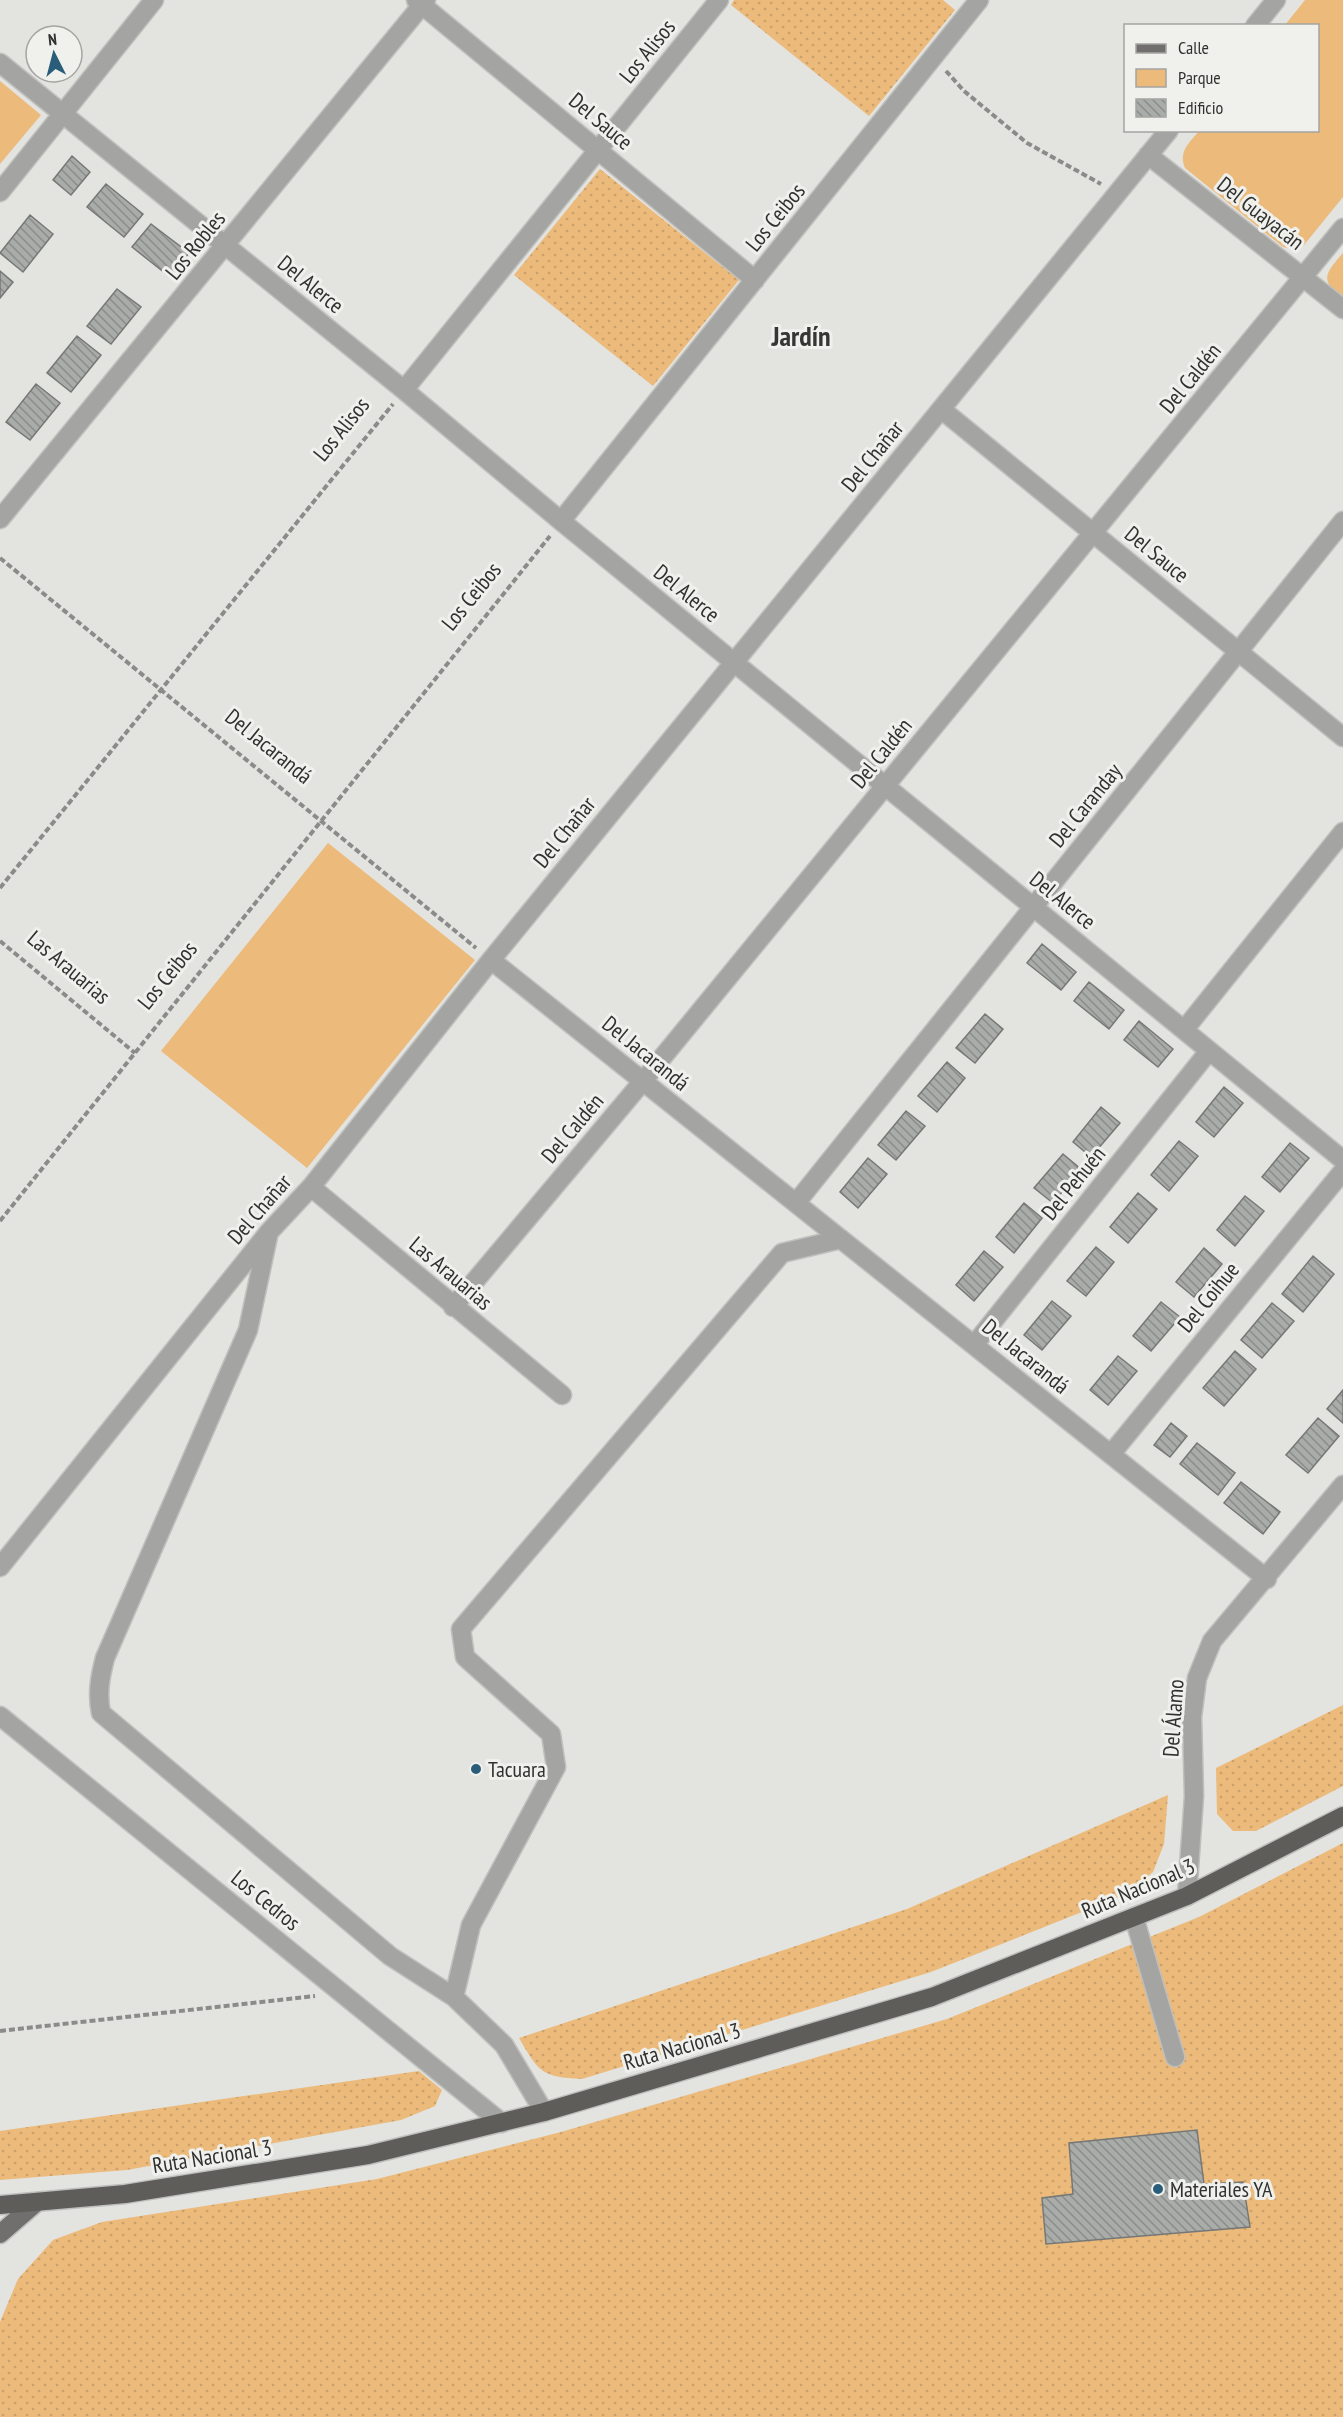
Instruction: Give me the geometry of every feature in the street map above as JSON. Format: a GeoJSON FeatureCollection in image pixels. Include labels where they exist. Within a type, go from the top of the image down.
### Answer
{"type":"FeatureCollection","features":[{"type":"Feature","properties":{"kind":"highway","name":"Ruta Nacional 3"},"geometry":{"type":"LineString","coordinates":[[0,2205],[125,2194],[368,2155],[544,2112],[932,1997],[1186,1896],[1343,1816]]}},
{"type":"Feature","properties":{"kind":"main road"},"geometry":{"type":"LineString","coordinates":[[0,2234],[37,2202]]}},
{"type":"Feature","properties":{"kind":"street"},"geometry":{"type":"LineString","coordinates":[[0,192],[154,0]]}},
{"type":"Feature","properties":{"kind":"street","name":"Los Alisos"},"geometry":{"type":"LineString","coordinates":[[404,390],[719,0]]}},
{"type":"Feature","properties":{"kind":"street","name":"Los Ceibos"},"geometry":{"type":"LineString","coordinates":[[561,521],[979,0]]}},
{"type":"Feature","properties":{"kind":"street"},"geometry":{"type":"LineString","coordinates":[[1257,24],[1276,0]]}},
{"type":"Feature","properties":{"kind":"street","name":"Del Sauce"},"geometry":{"type":"LineString","coordinates":[[422,2],[755,280]]}},
{"type":"Feature","properties":{"kind":"street","name":"Los Robles"},"geometry":{"type":"LineString","coordinates":[[0,519],[225,247],[422,2]]}},
{"type":"Feature","properties":{"kind":"street","name":"Del Alerce"},"geometry":{"type":"LineString","coordinates":[[0,63],[404,390],[1343,1160]]}},
{"type":"Feature","properties":{"kind":"street","name":"Del Chañar"},"geometry":{"type":"LineString","coordinates":[[0,1567],[269,1232],[311,1187],[491,960],[1167,132]]}},
{"type":"Feature","properties":{"kind":"street","name":"Del Guayacán"},"geometry":{"type":"LineString","coordinates":[[1149,155],[1343,309]]}},
{"type":"Feature","properties":{"kind":"street","name":"Del Caldén"},"geometry":{"type":"LineString","coordinates":[[453,1307],[643,1081],[1343,228]]}},
{"type":"Feature","properties":{"kind":"street","name":"Del Sauce"},"geometry":{"type":"LineString","coordinates":[[941,409],[1343,737]]}},
{"type":"Feature","properties":{"kind":"street","name":"Del Caranday"},"geometry":{"type":"LineString","coordinates":[[796,1203],[1343,521]]}},
{"type":"Feature","properties":{"kind":"street"},"geometry":{"type":"LineString","coordinates":[[1184,1030],[1343,832]]}},
{"type":"Feature","properties":{"kind":"street","name":"Del Jacarandá"},"geometry":{"type":"LineString","coordinates":[[491,960],[1267,1578]]}},
{"type":"Feature","properties":{"kind":"street","name":"Del Pehuén"},"geometry":{"type":"LineString","coordinates":[[974,1345],[1209,1051]]}},
{"type":"Feature","properties":{"kind":"street","name":"Del Coihue"},"geometry":{"type":"LineString","coordinates":[[1111,1454],[1343,1171]]}},
{"type":"Feature","properties":{"kind":"street","name":"Las Arauarias"},"geometry":{"type":"LineString","coordinates":[[311,1187],[562,1395]]}},
{"type":"Feature","properties":{"kind":"street"},"geometry":{"type":"LineString","coordinates":[[269,1232],[248,1330],[105,1658],[99,1679],[98,1703],[101,1713],[390,1956],[454,1997],[504,2045],[544,2112]]}},
{"type":"Feature","properties":{"kind":"street"},"geometry":{"type":"LineString","coordinates":[[454,1997],[471,1925],[556,1767],[551,1734],[465,1657],[461,1629],[782,1253],[841,1239]]}},
{"type":"Feature","properties":{"kind":"street","name":"Del Álamo"},"geometry":{"type":"LineString","coordinates":[[1186,1896],[1194,1796],[1192,1717],[1197,1678],[1212,1641],[1343,1485]]}},
{"type":"Feature","properties":{"kind":"street","name":"Los Cedros"},"geometry":{"type":"LineString","coordinates":[[0,1716],[502,2122]]}},
{"type":"Feature","properties":{"kind":"street"},"geometry":{"type":"LineString","coordinates":[[1134,1917],[1175,2057]]}},
{"type":"Feature","properties":{"kind":"path"},"geometry":{"type":"LineString","coordinates":[[934,57],[964,91],[1027,143],[1118,193]]}},
{"type":"Feature","properties":{"kind":"path","name":"Los Alisos"},"geometry":{"type":"LineString","coordinates":[[0,888],[404,390]]}},
{"type":"Feature","properties":{"kind":"path","name":"Los Ceibos"},"geometry":{"type":"LineString","coordinates":[[0,1221],[561,521]]}},
{"type":"Feature","properties":{"kind":"path","name":"Del Jacarandá"},"geometry":{"type":"LineString","coordinates":[[0,558],[491,960]]}},
{"type":"Feature","properties":{"kind":"path","name":"Las Arauarias"},"geometry":{"type":"LineString","coordinates":[[0,941],[135,1053]]}},
{"type":"Feature","properties":{"kind":"path"},"geometry":{"type":"LineString","coordinates":[[0,2031],[342,1993]]}},
{"type":"Feature","properties":{"kind":"green space"},"geometry":{"type":"Polygon","coordinates":[[[734,0],[943,0],[955,10],[869,116],[731,5],[734,0]]]}},
{"type":"Feature","properties":{"kind":"green space"},"geometry":{"type":"Polygon","coordinates":[[[1305,0],[1343,0],[1343,197],[1304,245],[1295,250],[1283,247],[1185,168],[1183,162],[1188,144],[1198,132],[1319,132],[1319,24],[1286,24],[1305,0]]]}},
{"type":"Feature","properties":{"kind":"green space"},"geometry":{"type":"Polygon","coordinates":[[[0,81],[41,115],[0,164],[0,81]]]}},
{"type":"Feature","properties":{"kind":"green space"},"geometry":{"type":"Polygon","coordinates":[[[600,169],[739,280],[653,386],[514,275],[600,169]]]}},
{"type":"Feature","properties":{"kind":"green space"},"geometry":{"type":"Polygon","coordinates":[[[1343,253],[1343,299],[1330,287],[1327,277],[1332,266],[1343,253]]]}},
{"type":"Feature","properties":{"kind":"green space"},"geometry":{"type":"Polygon","coordinates":[[[328,843],[475,960],[307,1168],[161,1051],[328,843]]]}},
{"type":"Feature","properties":{"kind":"green space"},"geometry":{"type":"Polygon","coordinates":[[[1343,1705],[1343,1786],[1256,1831],[1233,1831],[1217,1814],[1216,1768],[1343,1705]]]}},
{"type":"Feature","properties":{"kind":"green space"},"geometry":{"type":"Polygon","coordinates":[[[1168,1795],[1164,1844],[1153,1872],[1127,1894],[931,1972],[582,2079],[549,2074],[537,2065],[519,2038],[907,1909],[1168,1795]]]}},
{"type":"Feature","properties":{"kind":"green space"},"geometry":{"type":"Polygon","coordinates":[[[1343,1843],[1343,2417],[0,2417],[0,2322],[18,2279],[53,2240],[102,2222],[377,2179],[561,2132],[947,2019],[1199,1917],[1343,1843]]]}},
{"type":"Feature","properties":{"kind":"green space"},"geometry":{"type":"Polygon","coordinates":[[[419,2071],[442,2090],[435,2106],[401,2120],[127,2170],[0,2180],[0,2131],[419,2071]]]}},
{"type":"Feature","properties":{"kind":"building"},"geometry":{"type":"Polygon","coordinates":[[[72,156],[90,172],[71,195],[53,180],[72,156]]]}},
{"type":"Feature","properties":{"kind":"building"},"geometry":{"type":"Polygon","coordinates":[[[106,184],[143,214],[124,237],[87,207],[106,184]]]}},
{"type":"Feature","properties":{"kind":"building"},"geometry":{"type":"Polygon","coordinates":[[[30,215],[53,234],[23,272],[0,253],[30,215]]]}},
{"type":"Feature","properties":{"kind":"building"},"geometry":{"type":"Polygon","coordinates":[[[151,224],[189,253],[170,277],[132,247],[151,224]]]}},
{"type":"Feature","properties":{"kind":"building"},"geometry":{"type":"Polygon","coordinates":[[[0,271],[13,282],[0,298],[0,271]]]}},
{"type":"Feature","properties":{"kind":"building"},"geometry":{"type":"Polygon","coordinates":[[[117,289],[141,307],[111,344],[87,326],[117,289]]]}},
{"type":"Feature","properties":{"kind":"building"},"geometry":{"type":"Polygon","coordinates":[[[77,336],[101,355],[71,392],[47,373],[77,336]]]}},
{"type":"Feature","properties":{"kind":"building"},"geometry":{"type":"Polygon","coordinates":[[[36,384],[60,403],[30,440],[6,422],[36,384]]]}},
{"type":"Feature","properties":{"kind":"building"},"geometry":{"type":"Polygon","coordinates":[[[1042,944],[1076,972],[1061,990],[1027,963],[1042,944]]]}},
{"type":"Feature","properties":{"kind":"building"},"geometry":{"type":"Polygon","coordinates":[[[1089,982],[1124,1010],[1109,1029],[1074,1001],[1089,982]]]}},
{"type":"Feature","properties":{"kind":"building"},"geometry":{"type":"Polygon","coordinates":[[[985,1014],[1003,1029],[975,1063],[956,1048],[985,1014]]]}},
{"type":"Feature","properties":{"kind":"building"},"geometry":{"type":"Polygon","coordinates":[[[1139,1021],[1173,1049],[1158,1067],[1124,1040],[1139,1021]]]}},
{"type":"Feature","properties":{"kind":"building"},"geometry":{"type":"Polygon","coordinates":[[[947,1062],[965,1078],[937,1112],[918,1096],[947,1062]]]}},
{"type":"Feature","properties":{"kind":"building"},"geometry":{"type":"Polygon","coordinates":[[[1224,1087],[1243,1103],[1214,1137],[1196,1122],[1224,1087]]]}},
{"type":"Feature","properties":{"kind":"building"},"geometry":{"type":"Polygon","coordinates":[[[1101,1107],[1120,1123],[1091,1157],[1073,1142],[1101,1107]]]}},
{"type":"Feature","properties":{"kind":"building"},"geometry":{"type":"Polygon","coordinates":[[[906,1111],[925,1126],[896,1160],[878,1145],[906,1111]]]}},
{"type":"Feature","properties":{"kind":"building"},"geometry":{"type":"Polygon","coordinates":[[[1179,1141],[1198,1156],[1169,1191],[1151,1175],[1179,1141]]]}},
{"type":"Feature","properties":{"kind":"building"},"geometry":{"type":"Polygon","coordinates":[[[1290,1143],[1309,1158],[1280,1192],[1262,1177],[1290,1143]]]}},
{"type":"Feature","properties":{"kind":"building"},"geometry":{"type":"Polygon","coordinates":[[[1063,1154],[1081,1169],[1053,1203],[1034,1188],[1063,1154]]]}},
{"type":"Feature","properties":{"kind":"building"},"geometry":{"type":"Polygon","coordinates":[[[868,1158],[887,1174],[858,1208],[840,1192],[868,1158]]]}},
{"type":"Feature","properties":{"kind":"building"},"geometry":{"type":"Polygon","coordinates":[[[1138,1193],[1157,1209],[1128,1243],[1110,1227],[1138,1193]]]}},
{"type":"Feature","properties":{"kind":"building"},"geometry":{"type":"Polygon","coordinates":[[[1245,1196],[1264,1211],[1235,1246],[1217,1230],[1245,1196]]]}},
{"type":"Feature","properties":{"kind":"building"},"geometry":{"type":"Polygon","coordinates":[[[1024,1203],[1042,1218],[1014,1253],[996,1237],[1024,1203]]]}},
{"type":"Feature","properties":{"kind":"building"},"geometry":{"type":"Polygon","coordinates":[[[1096,1247],[1114,1262],[1086,1296],[1067,1281],[1096,1247]]]}},
{"type":"Feature","properties":{"kind":"building"},"geometry":{"type":"Polygon","coordinates":[[[1204,1248],[1222,1264],[1194,1297],[1176,1282],[1204,1248]]]}},
{"type":"Feature","properties":{"kind":"building"},"geometry":{"type":"Polygon","coordinates":[[[984,1251],[1003,1267],[974,1301],[956,1285],[984,1251]]]}},
{"type":"Feature","properties":{"kind":"building"},"geometry":{"type":"Polygon","coordinates":[[[1313,1256],[1334,1274],[1303,1312],[1282,1294],[1313,1256]]]}},
{"type":"Feature","properties":{"kind":"building"},"geometry":{"type":"Polygon","coordinates":[[[1052,1301],[1071,1316],[1042,1350],[1024,1335],[1052,1301]]]}},
{"type":"Feature","properties":{"kind":"building"},"geometry":{"type":"Polygon","coordinates":[[[1161,1302],[1180,1317],[1151,1351],[1133,1336],[1161,1302]]]}},
{"type":"Feature","properties":{"kind":"building"},"geometry":{"type":"Polygon","coordinates":[[[1272,1303],[1294,1321],[1262,1358],[1241,1340],[1272,1303]]]}},
{"type":"Feature","properties":{"kind":"building"},"geometry":{"type":"Polygon","coordinates":[[[1235,1351],[1256,1369],[1224,1406],[1203,1388],[1235,1351]]]}},
{"type":"Feature","properties":{"kind":"building"},"geometry":{"type":"Polygon","coordinates":[[[1118,1356],[1137,1371],[1108,1405],[1090,1390],[1118,1356]]]}},
{"type":"Feature","properties":{"kind":"building"},"geometry":{"type":"Polygon","coordinates":[[[1343,1390],[1343,1423],[1327,1409],[1343,1390]]]}},
{"type":"Feature","properties":{"kind":"building"},"geometry":{"type":"Polygon","coordinates":[[[1318,1418],[1339,1436],[1308,1473],[1286,1455],[1318,1418]]]}},
{"type":"Feature","properties":{"kind":"building"},"geometry":{"type":"Polygon","coordinates":[[[1171,1423],[1187,1436],[1170,1457],[1154,1445],[1171,1423]]]}},
{"type":"Feature","properties":{"kind":"building"},"geometry":{"type":"Polygon","coordinates":[[[1197,1443],[1235,1473],[1218,1495],[1180,1464],[1197,1443]]]}},
{"type":"Feature","properties":{"kind":"building"},"geometry":{"type":"Polygon","coordinates":[[[1241,1482],[1280,1512],[1263,1534],[1224,1503],[1241,1482]]]}},
{"type":"Feature","properties":{"kind":"building","name":"Materiales YA"},"geometry":{"type":"Polygon","coordinates":[[[1197,2130],[1204,2184],[1243,2182],[1250,2227],[1046,2244],[1042,2198],[1073,2194],[1069,2143],[1197,2130]]]}},
{"type":"Feature","properties":{"kind":"place","name":"Tacuara"},"geometry":{"type":"Point","coordinates":[476,1769]}},
{"type":"Feature","properties":{"kind":"place","name":"Materiales YA"},"geometry":{"type":"Point","coordinates":[1158,2189]}},
{"type":"Feature","properties":{"kind":"district","name":"Jardín"},"geometry":{"type":"Point","coordinates":[801,336]}}]}
